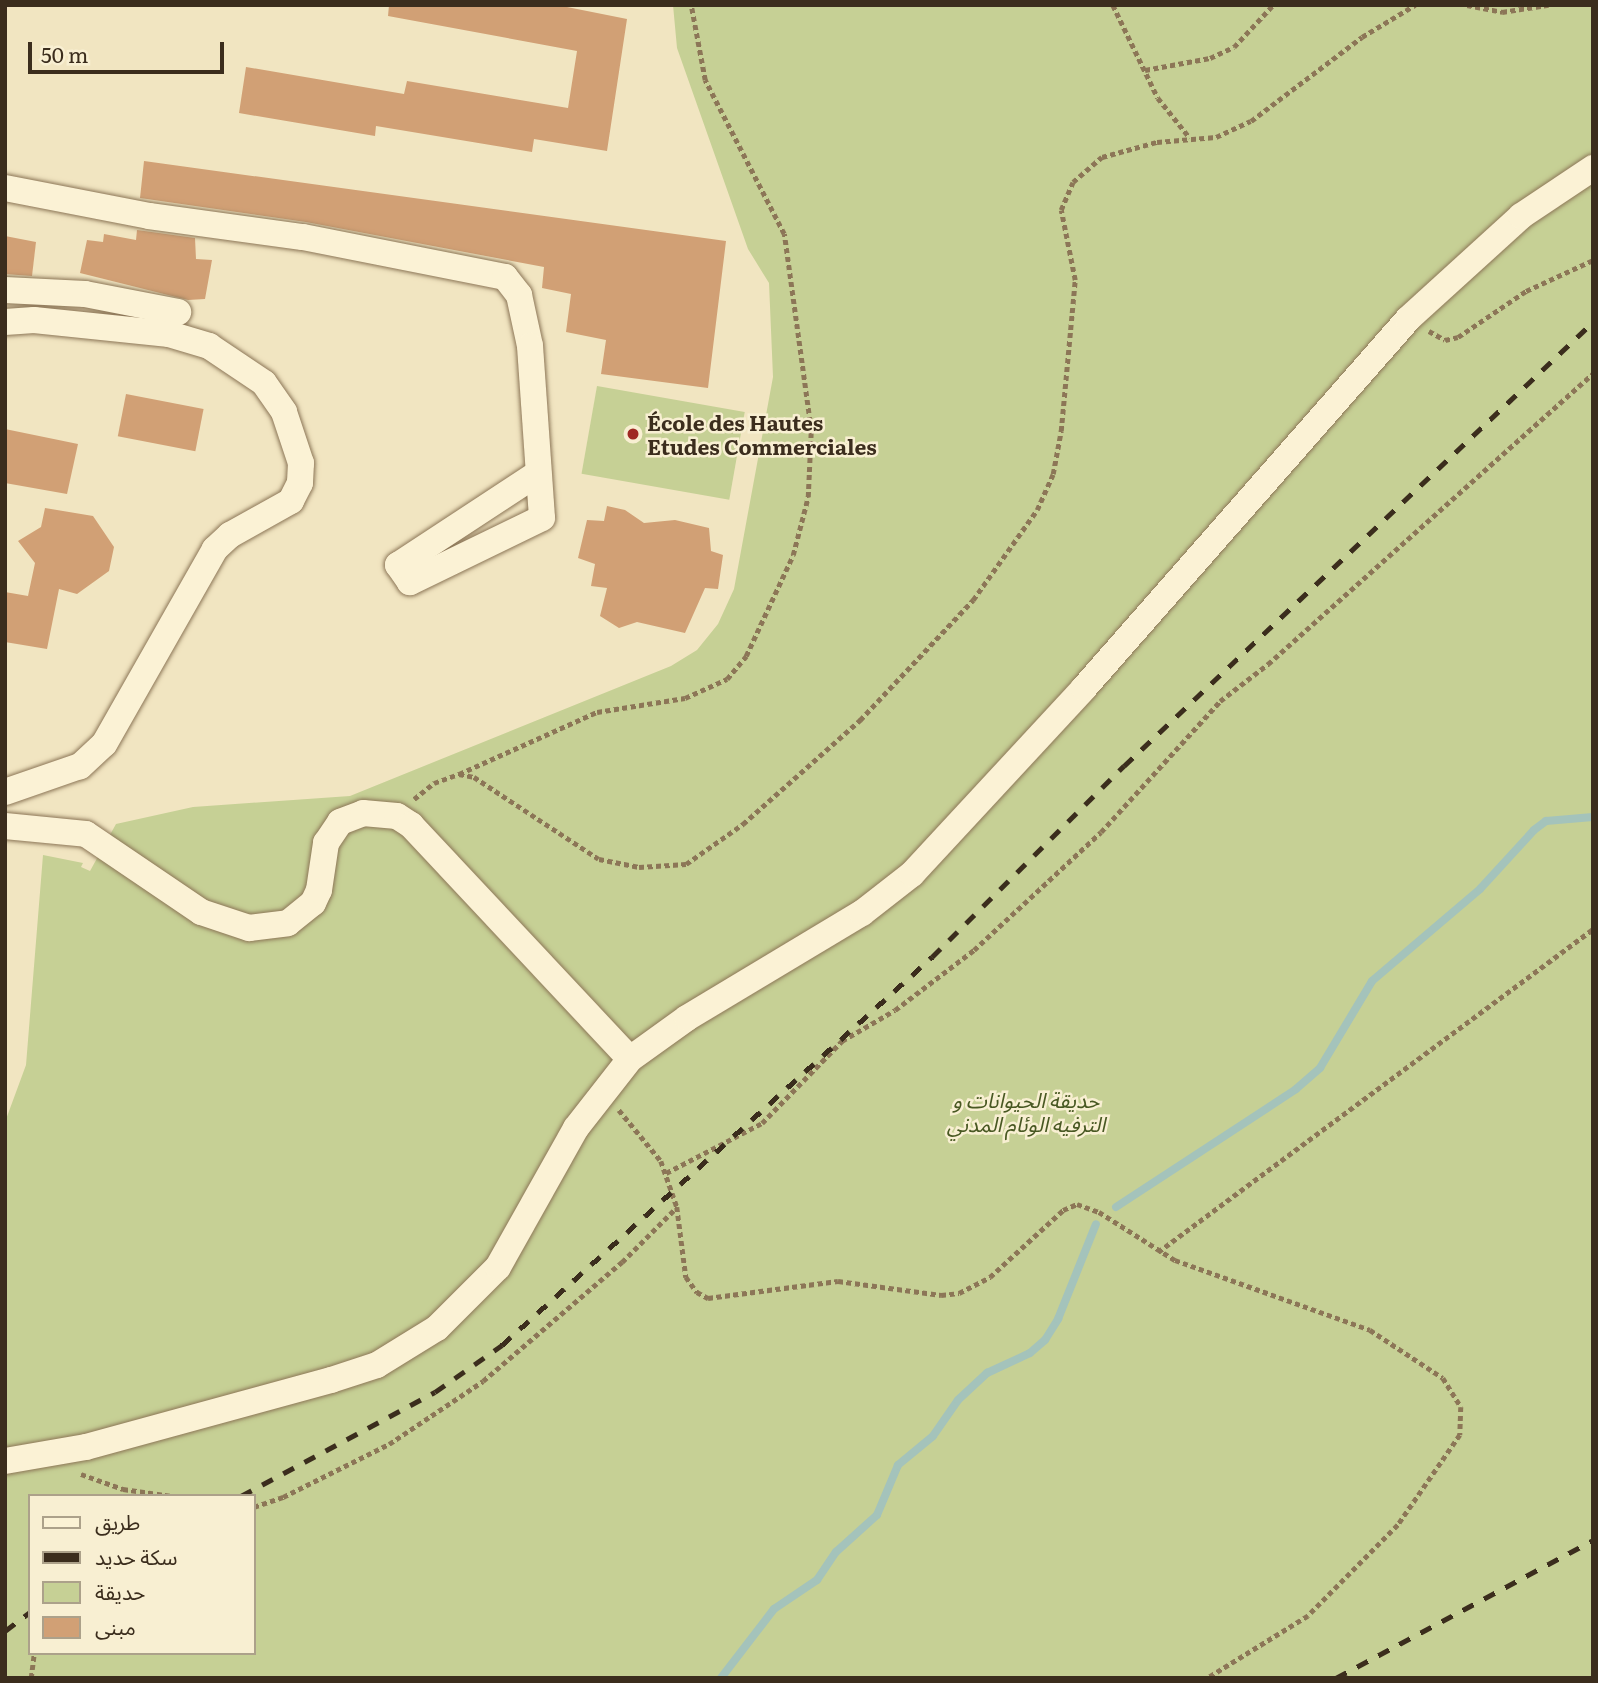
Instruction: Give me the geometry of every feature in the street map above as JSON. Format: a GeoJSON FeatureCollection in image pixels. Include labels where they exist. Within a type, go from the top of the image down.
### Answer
{"type":"FeatureCollection","features":[{"type":"Feature","properties":{"kind":"lane"},"geometry":{"type":"LineString","coordinates":[[5,1461],[56,1451],[331,1381],[377,1365],[417,1340],[464,1304],[498,1267],[548,1174],[602,1091],[630,1059],[687,1018],[862,913],[912,874],[1084,688],[1408,319],[1521,216],[1593,168]]}},
{"type":"Feature","properties":{"kind":"lane"},"geometry":{"type":"LineString","coordinates":[[5,188],[149,216],[303,237],[505,277],[519,295],[530,346],[542,518],[410,582],[398,565],[538,473]]}},
{"type":"Feature","properties":{"kind":"lane"},"geometry":{"type":"LineString","coordinates":[[5,290],[85,294],[178,312]]}},
{"type":"Feature","properties":{"kind":"lane"},"geometry":{"type":"LineString","coordinates":[[5,322],[34,320],[169,334],[209,346],[264,383],[284,412],[301,463],[300,483],[291,501],[230,535],[215,549],[104,744],[80,766],[5,792]]}},
{"type":"Feature","properties":{"kind":"lane"},"geometry":{"type":"LineString","coordinates":[[5,826],[86,834],[201,912],[249,928],[288,923],[313,903],[319,890],[326,843],[340,821],[363,813],[397,816],[411,825],[630,1059]]}},
{"type":"Feature","properties":{"kind":"path"},"geometry":{"type":"LineString","coordinates":[[397,816],[434,783],[458,775],[597,712],[685,698],[727,679],[746,656],[793,555],[808,497],[811,430],[784,234],[719,113],[705,80],[691,5]]}},
{"type":"Feature","properties":{"kind":"path"},"geometry":{"type":"LineString","coordinates":[[1113,5],[1167,114],[1190,138]]}},
{"type":"Feature","properties":{"kind":"path"},"geometry":{"type":"LineString","coordinates":[[1145,70],[1210,58],[1234,47],[1273,5]]}},
{"type":"Feature","properties":{"kind":"path"},"geometry":{"type":"LineString","coordinates":[[458,775],[488,783],[589,853],[615,864],[686,864],[743,824],[860,720],[973,600],[1016,544],[1053,474],[1061,431],[1075,280],[1062,227],[1065,195],[1086,168],[1102,157],[1190,138],[1216,137],[1251,121],[1362,37],[1415,5]]}},
{"type":"Feature","properties":{"kind":"path"},"geometry":{"type":"LineString","coordinates":[[1466,5],[1523,12],[1548,5]]}},
{"type":"Feature","properties":{"kind":"path"},"geometry":{"type":"LineString","coordinates":[[1408,319],[1437,338],[1458,337],[1526,291],[1593,260]]}},
{"type":"Feature","properties":{"kind":"path"},"geometry":{"type":"LineString","coordinates":[[666,1173],[762,1122],[842,1041],[895,1010],[974,950],[1101,832],[1220,701],[1268,664],[1593,373]]}},
{"type":"Feature","properties":{"kind":"path"},"geometry":{"type":"LineString","coordinates":[[1158,1252],[1593,929]]}},
{"type":"Feature","properties":{"kind":"path"},"geometry":{"type":"LineString","coordinates":[[602,1091],[638,1131],[666,1173],[677,1207],[686,1277],[697,1292],[708,1297],[838,1281],[941,1295],[959,1293],[990,1277],[1063,1210],[1077,1204],[1099,1212],[1158,1252],[1197,1270],[1370,1330],[1443,1378],[1456,1392],[1462,1414],[1460,1435],[1450,1454],[1398,1525],[1331,1598],[1208,1678]]}},
{"type":"Feature","properties":{"kind":"path"},"geometry":{"type":"LineString","coordinates":[[256,1506],[283,1497],[389,1444],[472,1389],[622,1262],[677,1207]]}},
{"type":"Feature","properties":{"kind":"path"},"geometry":{"type":"LineString","coordinates":[[56,1451],[80,1474],[99,1483],[161,1494]]}},
{"type":"Feature","properties":{"kind":"path"},"geometry":{"type":"LineString","coordinates":[[31,1678],[34,1655]]}},
{"type":"Feature","properties":{"kind":"green space","name":"حديقة الحيوانات و الترفيه الوئام المدني"},"geometry":{"type":"Polygon","coordinates":[[[673,5],[1593,5],[1593,1678],[5,1678],[5,1122],[26,1065],[43,855],[83,863],[81,867],[90,871],[116,824],[193,807],[350,796],[671,666],[697,650],[718,624],[734,589],[773,377],[769,283],[748,249],[677,48],[673,5]]]}},
{"type":"Feature","properties":{"kind":"green space"},"geometry":{"type":"Polygon","coordinates":[[[597,386],[745,412],[729,500],[582,474],[597,386]]]}},
{"type":"Feature","properties":{"kind":"building"},"geometry":{"type":"Polygon","coordinates":[[[389,5],[557,5],[627,19],[607,151],[534,139],[532,152],[376,126],[375,136],[239,113],[246,67],[404,94],[407,81],[568,108],[577,51],[388,16],[389,5]]]}},
{"type":"Feature","properties":{"kind":"building"},"geometry":{"type":"Polygon","coordinates":[[[144,161],[726,241],[708,388],[601,374],[606,340],[566,332],[571,294],[542,288],[544,267],[306,222],[140,198],[144,161]]]}},
{"type":"Feature","properties":{"kind":"building"},"geometry":{"type":"Polygon","coordinates":[[[137,230],[195,238],[196,259],[212,260],[205,299],[188,300],[80,273],[87,240],[103,242],[104,234],[136,240],[137,230]]]}},
{"type":"Feature","properties":{"kind":"building"},"geometry":{"type":"Polygon","coordinates":[[[5,236],[36,242],[32,276],[5,274],[5,236]]]}},
{"type":"Feature","properties":{"kind":"building"},"geometry":{"type":"Polygon","coordinates":[[[126,394],[204,409],[195,451],[118,436],[126,394]]]}},
{"type":"Feature","properties":{"kind":"building"},"geometry":{"type":"Polygon","coordinates":[[[5,429],[78,444],[67,494],[5,483],[5,429]]]}},
{"type":"Feature","properties":{"kind":"building"},"geometry":{"type":"Polygon","coordinates":[[[607,506],[625,510],[644,523],[675,520],[709,528],[711,551],[723,555],[718,589],[705,588],[685,633],[637,622],[619,628],[600,616],[607,588],[591,586],[595,564],[578,558],[587,520],[604,521],[607,506]]]}},
{"type":"Feature","properties":{"kind":"building"},"geometry":{"type":"Polygon","coordinates":[[[45,508],[93,516],[114,547],[109,571],[77,594],[59,589],[47,649],[5,642],[5,592],[28,596],[35,563],[18,541],[41,527],[45,508]]]}},
{"type":"Feature","properties":{"kind":"waterway"},"geometry":{"type":"LineString","coordinates":[[1116,1207],[1296,1089],[1320,1068],[1372,981],[1480,889],[1534,830],[1546,821],[1593,817]]}},
{"type":"Feature","properties":{"kind":"waterway"},"geometry":{"type":"LineString","coordinates":[[721,1678],[774,1609],[817,1580],[836,1552],[877,1515],[898,1465],[933,1436],[958,1400],[987,1373],[1030,1353],[1045,1340],[1058,1319],[1096,1224]]}},
{"type":"Feature","properties":{"kind":"railway"},"geometry":{"type":"LineString","coordinates":[[245,1494],[435,1392],[502,1345],[932,957],[1124,766],[1593,322]]}},
{"type":"Feature","properties":{"kind":"railway"},"geometry":{"type":"LineString","coordinates":[[1336,1678],[1593,1540]]}},
{"type":"Feature","properties":{"kind":"railway"},"geometry":{"type":"LineString","coordinates":[[5,1631],[28,1614]]}},
{"type":"Feature","properties":{"kind":"place","name":"École des Hautes Etudes Commerciales"},"geometry":{"type":"Point","coordinates":[633,434]}}]}
